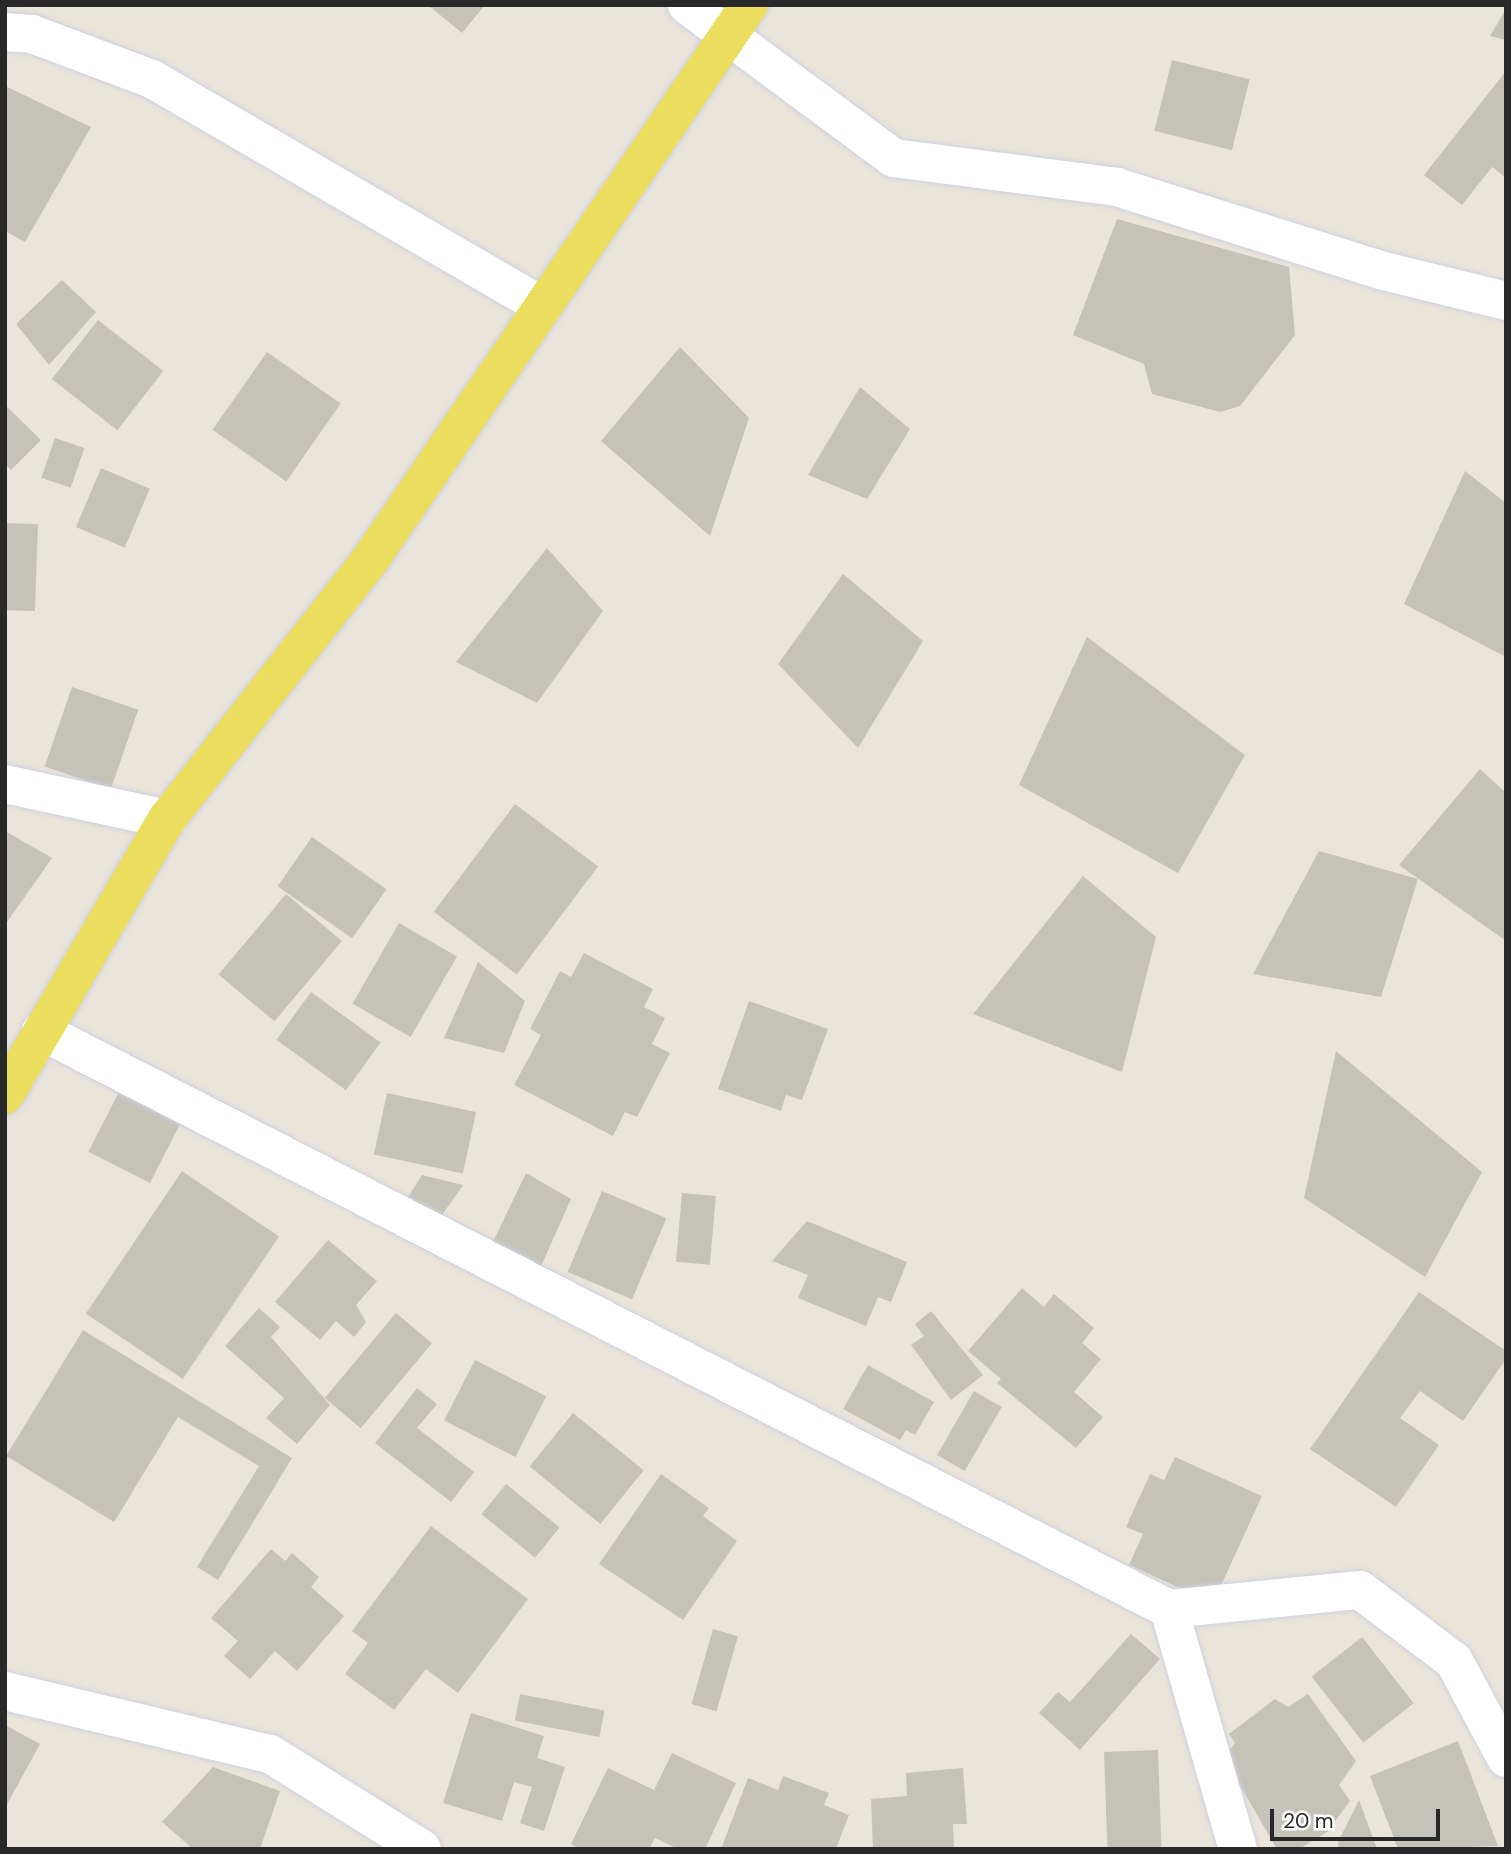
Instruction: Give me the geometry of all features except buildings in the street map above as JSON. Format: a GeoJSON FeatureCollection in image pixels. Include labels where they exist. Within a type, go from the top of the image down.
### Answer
{"type":"FeatureCollection","features":[{"type":"Feature","properties":{"kind":"main road"},"geometry":{"type":"LineString","coordinates":[[5,1095],[167,819],[370,560],[749,5]]}},
{"type":"Feature","properties":{"kind":"street"},"geometry":{"type":"LineString","coordinates":[[687,5],[894,158],[1117,187],[1384,271],[1506,301]]}},
{"type":"Feature","properties":{"kind":"street"},"geometry":{"type":"LineString","coordinates":[[5,32],[32,34],[152,79],[542,306]]}},
{"type":"Feature","properties":{"kind":"street"},"geometry":{"type":"LineString","coordinates":[[5,784],[167,819]]}},
{"type":"Feature","properties":{"kind":"street"},"geometry":{"type":"LineString","coordinates":[[41,1031],[1169,1609],[1360,1590],[1454,1661],[1506,1758]]}},
{"type":"Feature","properties":{"kind":"street"},"geometry":{"type":"LineString","coordinates":[[1169,1609],[1238,1849]]}},
{"type":"Feature","properties":{"kind":"street"},"geometry":{"type":"LineString","coordinates":[[5,1691],[270,1754],[422,1849]]}}]}
